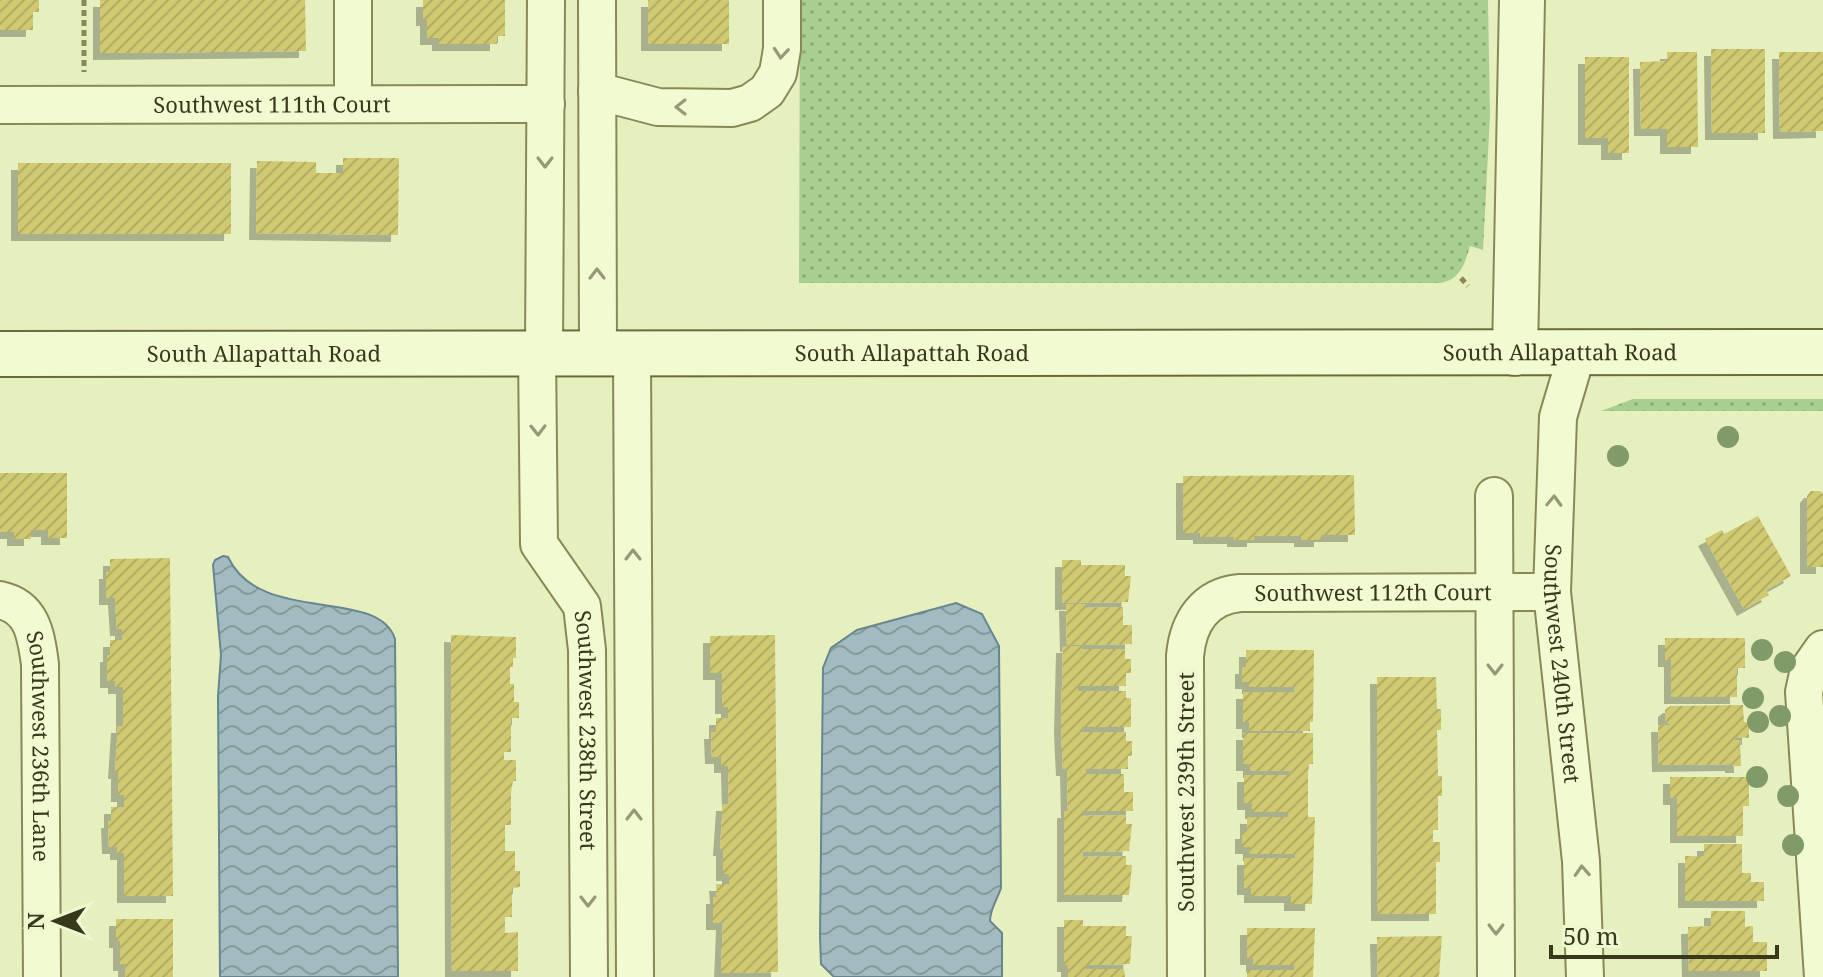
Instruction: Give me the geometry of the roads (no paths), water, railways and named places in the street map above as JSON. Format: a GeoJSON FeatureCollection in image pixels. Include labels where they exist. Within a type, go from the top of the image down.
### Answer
{"type":"FeatureCollection","features":[{"type":"Feature","properties":{"kind":"main road"},"geometry":{"type":"LineString","coordinates":[[1515,353],[1522,0]]}},
{"type":"Feature","properties":{"kind":"main road","name":"South Allapattah Road"},"geometry":{"type":"LineString","coordinates":[[0,354],[1823,352]]}},
{"type":"Feature","properties":{"kind":"street"},"geometry":{"type":"LineString","coordinates":[[353,0],[353,104]]}},
{"type":"Feature","properties":{"kind":"street","name":"Southwest 238th Street"},"geometry":{"type":"LineString","coordinates":[[546,0],[539,544],[582,606],[587,650],[589,977]]}},
{"type":"Feature","properties":{"kind":"street"},"geometry":{"type":"LineString","coordinates":[[597,0],[597,91],[633,606],[635,977]]}},
{"type":"Feature","properties":{"kind":"street"},"geometry":{"type":"LineString","coordinates":[[597,91],[658,107],[732,108],[745,105],[769,89],[780,66],[782,0]]}},
{"type":"Feature","properties":{"kind":"street","name":"Southwest 111th Court"},"geometry":{"type":"LineString","coordinates":[[0,105],[546,104]]}},
{"type":"Feature","properties":{"kind":"street","name":"Southwest 240th Street"},"geometry":{"type":"LineString","coordinates":[[1577,353],[1558,417],[1552,592],[1581,861],[1585,977]]}},
{"type":"Feature","properties":{"kind":"street"},"geometry":{"type":"LineString","coordinates":[[1494,496],[1496,977]]}},
{"type":"Feature","properties":{"kind":"street","name":"Southwest 112th Court"},"geometry":{"type":"LineString","coordinates":[[1202,611],[1219,596],[1240,593],[1552,592]]}},
{"type":"Feature","properties":{"kind":"street"},"geometry":{"type":"LineString","coordinates":[[582,606],[633,606]]}},
{"type":"Feature","properties":{"kind":"street","name":"Southwest 236th Lane"},"geometry":{"type":"LineString","coordinates":[[14,607],[36,635],[40,664],[42,977]]}},
{"type":"Feature","properties":{"kind":"street","name":"Southwest 239th Street"},"geometry":{"type":"LineString","coordinates":[[1186,977],[1185,656],[1189,632],[1202,611]]}},
{"type":"Feature","properties":{"kind":"street"},"geometry":{"type":"LineString","coordinates":[[1823,649],[1809,669],[1804,692],[1823,974]]}},
{"type":"Feature","properties":{"kind":"water"},"geometry":{"type":"Polygon","coordinates":[[[223,556],[228,557],[244,578],[265,591],[366,614],[384,623],[395,639],[398,977],[220,977],[218,696],[221,655],[213,565],[223,556]]]}},
{"type":"Feature","properties":{"kind":"water"},"geometry":{"type":"Polygon","coordinates":[[[956,603],[982,614],[999,646],[1001,888],[990,921],[1002,933],[1002,977],[834,977],[821,964],[820,936],[823,668],[831,648],[857,630],[956,603]]]}}]}
